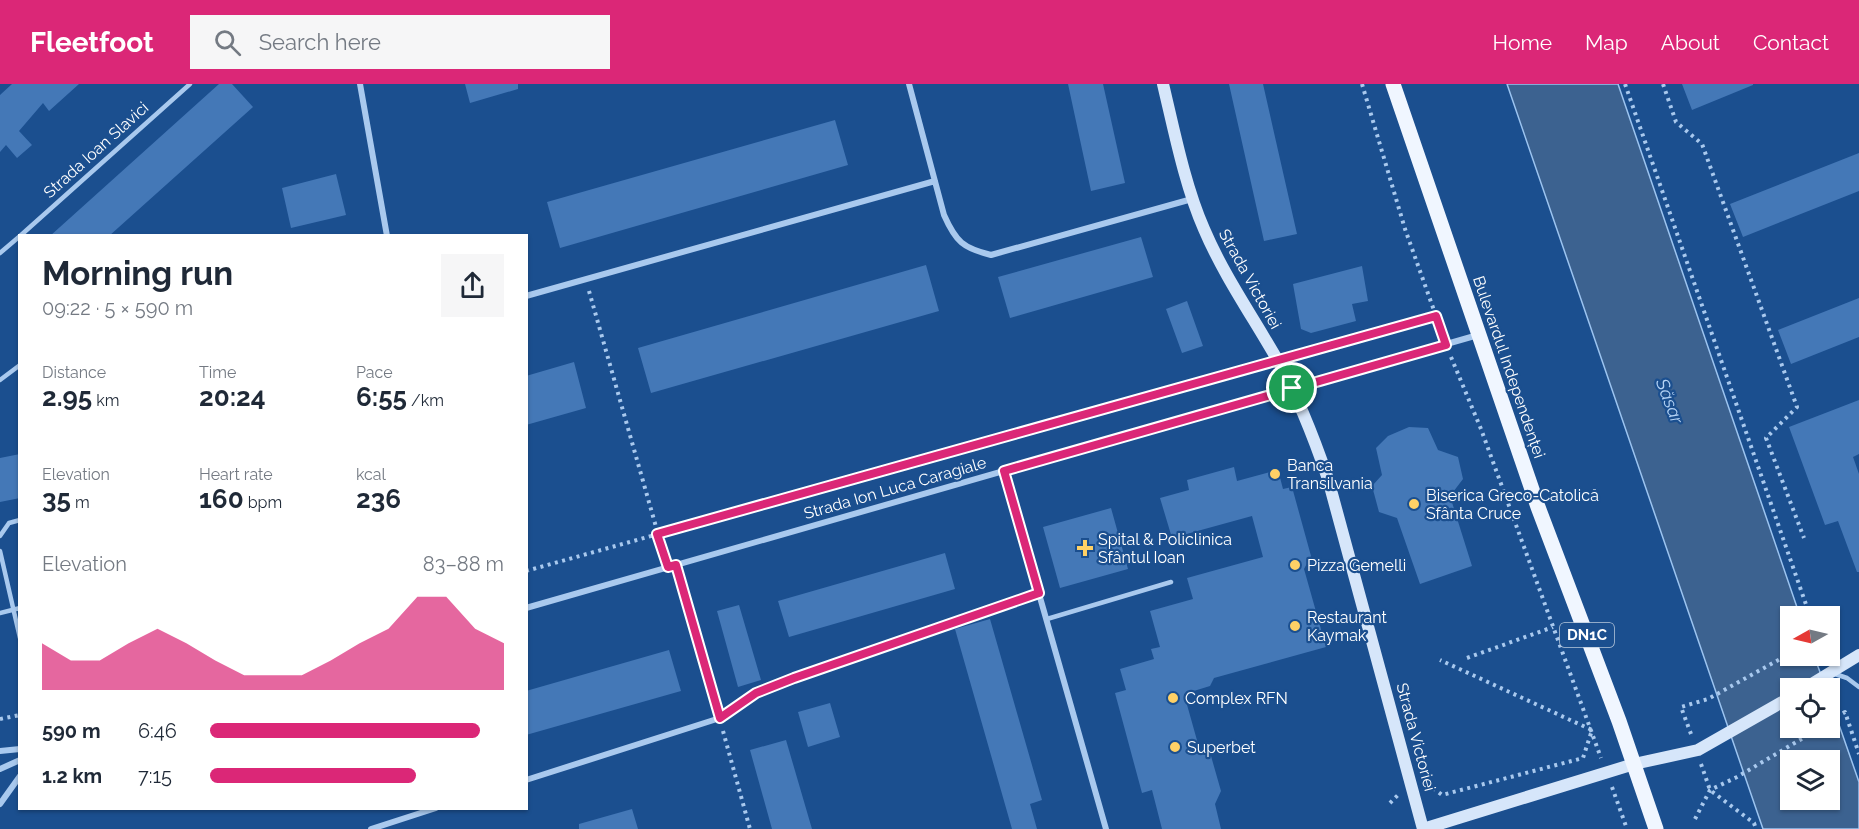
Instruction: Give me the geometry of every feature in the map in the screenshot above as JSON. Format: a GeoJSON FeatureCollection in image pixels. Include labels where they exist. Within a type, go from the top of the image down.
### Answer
{"type":"FeatureCollection","features":[{"type":"Feature","properties":{"kind":"main road","name":"Bulevardul Independenței"},"geometry":{"type":"LineString","coordinates":[[1393,84],[1538,507],[1656,829]]}},
{"type":"Feature","properties":{"kind":"street"},"geometry":{"type":"LineString","coordinates":[[360,84],[387,234]]}},
{"type":"Feature","properties":{"kind":"street"},"geometry":{"type":"LineString","coordinates":[[909,84],[944,215],[952,234],[969,249],[991,255],[1193,198]]}},
{"type":"Feature","properties":{"kind":"street","name":"Strada Victoriei"},"geometry":{"type":"LineString","coordinates":[[1163,84],[1203,228],[1229,281],[1292,388],[1308,422],[1328,478],[1423,829]]}},
{"type":"Feature","properties":{"kind":"street"},"geometry":{"type":"LineString","coordinates":[[528,295],[935,180]]}},
{"type":"Feature","properties":{"kind":"street","name":"Strada Ion Luca Caragiale"},"geometry":{"type":"LineString","coordinates":[[528,607],[1478,335]]}},
{"type":"Feature","properties":{"kind":"street"},"geometry":{"type":"LineString","coordinates":[[1004,471],[1107,829]]}},
{"type":"Feature","properties":{"kind":"street"},"geometry":{"type":"LineString","coordinates":[[676,565],[720,718]]}},
{"type":"Feature","properties":{"kind":"street"},"geometry":{"type":"LineString","coordinates":[[528,779],[720,718],[756,693],[784,682],[1039,593]]}},
{"type":"Feature","properties":{"kind":"street"},"geometry":{"type":"LineString","coordinates":[[1823,678],[1859,656]]}},
{"type":"Feature","properties":{"kind":"street"},"geometry":{"type":"LineString","coordinates":[[1423,829],[1634,764],[1698,750],[1780,704]]}},
{"type":"Feature","properties":{"kind":"street"},"geometry":{"type":"LineString","coordinates":[[0,751],[18,749]]}},
{"type":"Feature","properties":{"kind":"street"},"geometry":{"type":"LineString","coordinates":[[0,769],[18,761]]}},
{"type":"Feature","properties":{"kind":"street"},"geometry":{"type":"LineString","coordinates":[[0,804],[18,779]]}},
{"type":"Feature","properties":{"kind":"street"},"geometry":{"type":"LineString","coordinates":[[371,829],[430,810]]}},
{"type":"Feature","properties":{"kind":"lane","name":"Strada Ioan Slavici"},"geometry":{"type":"LineString","coordinates":[[22,234],[190,84]]}},
{"type":"Feature","properties":{"kind":"lane","name":"Strada Ioan Slavici"},"geometry":{"type":"LineString","coordinates":[[0,253],[18,238]]}},
{"type":"Feature","properties":{"kind":"lane"},"geometry":{"type":"LineString","coordinates":[[0,380],[18,366]]}},
{"type":"Feature","properties":{"kind":"lane"},"geometry":{"type":"LineString","coordinates":[[0,536],[9,523],[18,521]]}},
{"type":"Feature","properties":{"kind":"lane"},"geometry":{"type":"LineString","coordinates":[[0,551],[18,630]]}},
{"type":"Feature","properties":{"kind":"lane"},"geometry":{"type":"LineString","coordinates":[[1047,619],[1171,582]]}},
{"type":"Feature","properties":{"kind":"lane"},"geometry":{"type":"LineString","coordinates":[[0,613],[18,609]]}},
{"type":"Feature","properties":{"kind":"lane"},"geometry":{"type":"LineString","coordinates":[[1832,673],[1846,678],[1859,687]]}},
{"type":"Feature","properties":{"kind":"path"},"geometry":{"type":"LineString","coordinates":[[1362,84],[1406,229],[1446,345],[1481,429],[1627,829]]}},
{"type":"Feature","properties":{"kind":"path"},"geometry":{"type":"LineString","coordinates":[[1625,84],[1807,606]]}},
{"type":"Feature","properties":{"kind":"path"},"geometry":{"type":"LineString","coordinates":[[1663,84],[1676,122],[1702,144],[1797,407],[1766,438],[1804,538]]}},
{"type":"Feature","properties":{"kind":"path"},"geometry":{"type":"LineString","coordinates":[[586,280],[668,567]]}},
{"type":"Feature","properties":{"kind":"path"},"geometry":{"type":"LineString","coordinates":[[528,570],[1436,316]]}},
{"type":"Feature","properties":{"kind":"path"},"geometry":{"type":"LineString","coordinates":[[1467,658],[1553,627]]}},
{"type":"Feature","properties":{"kind":"path"},"geometry":{"type":"LineString","coordinates":[[1681,707],[1708,699],[1780,659]]}},
{"type":"Feature","properties":{"kind":"path"},"geometry":{"type":"LineString","coordinates":[[1440,660],[1592,730]]}},
{"type":"Feature","properties":{"kind":"path"},"geometry":{"type":"LineString","coordinates":[[1840,715],[1845,712],[1859,754]]}},
{"type":"Feature","properties":{"kind":"path"},"geometry":{"type":"LineString","coordinates":[[0,719],[18,715]]}},
{"type":"Feature","properties":{"kind":"path"},"geometry":{"type":"LineString","coordinates":[[720,718],[750,829]]}},
{"type":"Feature","properties":{"kind":"path"},"geometry":{"type":"LineString","coordinates":[[1433,788],[1442,795],[1583,758],[1592,730]]}},
{"type":"Feature","properties":{"kind":"path"},"geometry":{"type":"LineString","coordinates":[[1695,819],[1710,790],[1737,777],[1803,738]]}},
{"type":"Feature","properties":{"kind":"path"},"geometry":{"type":"LineString","coordinates":[[1710,790],[1754,823],[1756,829]]}},
{"type":"Feature","properties":{"kind":"path"},"geometry":{"type":"LineString","coordinates":[[1390,803],[1398,795]]}},
{"type":"Feature","properties":{"kind":"water","name":"Săsar"},"geometry":{"type":"Polygon","coordinates":[[[1507,84],[1618,84],[1797,606],[1780,606],[1780,666],[1818,666],[1822,678],[1780,678],[1780,738],[1840,738],[1840,728],[1859,782],[1859,829],[1763,829],[1507,84]]]}},
{"type":"Feature","properties":{"kind":"building"},"geometry":{"type":"Polygon","coordinates":[[[12,84],[79,84],[49,111],[43,103],[19,131],[32,145],[17,158],[6,145],[0,152],[0,95],[12,84]]]}},
{"type":"Feature","properties":{"kind":"building"},"geometry":{"type":"Polygon","coordinates":[[[219,84],[232,84],[253,107],[111,234],[52,234],[219,84]]]}},
{"type":"Feature","properties":{"kind":"building"},"geometry":{"type":"Polygon","coordinates":[[[465,84],[518,84],[518,89],[470,103],[465,84]]]}},
{"type":"Feature","properties":{"kind":"building"},"geometry":{"type":"Polygon","coordinates":[[[1068,84],[1103,84],[1125,183],[1091,191],[1068,84]]]}},
{"type":"Feature","properties":{"kind":"building"},"geometry":{"type":"Polygon","coordinates":[[[1229,84],[1263,84],[1297,234],[1264,241],[1229,84]]]}},
{"type":"Feature","properties":{"kind":"building"},"geometry":{"type":"Polygon","coordinates":[[[1682,84],[1753,84],[1753,85],[1692,110],[1682,84]]]}},
{"type":"Feature","properties":{"kind":"building"},"geometry":{"type":"Polygon","coordinates":[[[835,120],[848,165],[560,248],[547,202],[835,120]]]}},
{"type":"Feature","properties":{"kind":"building"},"geometry":{"type":"Polygon","coordinates":[[[1859,153],[1859,191],[1743,237],[1730,204],[1859,153]]]}},
{"type":"Feature","properties":{"kind":"building"},"geometry":{"type":"Polygon","coordinates":[[[336,174],[346,215],[291,228],[282,188],[336,174]]]}},
{"type":"Feature","properties":{"kind":"building"},"geometry":{"type":"Polygon","coordinates":[[[1141,237],[1153,277],[1010,318],[998,277],[1141,237]]]}},
{"type":"Feature","properties":{"kind":"building"},"geometry":{"type":"Polygon","coordinates":[[[926,265],[939,311],[651,393],[638,348],[926,265]]]}},
{"type":"Feature","properties":{"kind":"building"},"geometry":{"type":"Polygon","coordinates":[[[1362,266],[1368,301],[1352,304],[1356,321],[1311,333],[1301,329],[1293,284],[1362,266]]]}},
{"type":"Feature","properties":{"kind":"building"},"geometry":{"type":"Polygon","coordinates":[[[1859,298],[1859,337],[1791,364],[1778,330],[1859,298]]]}},
{"type":"Feature","properties":{"kind":"building"},"geometry":{"type":"Polygon","coordinates":[[[1187,301],[1203,346],[1182,353],[1166,309],[1187,301]]]}},
{"type":"Feature","properties":{"kind":"building"},"geometry":{"type":"Polygon","coordinates":[[[574,362],[586,408],[528,424],[528,375],[574,362]]]}},
{"type":"Feature","properties":{"kind":"building"},"geometry":{"type":"Polygon","coordinates":[[[1859,400],[1859,454],[1853,457],[1859,474],[1859,572],[1857,572],[1838,521],[1825,525],[1789,427],[1859,400]]]}},
{"type":"Feature","properties":{"kind":"building","name":"Biserica Greco-Catolică Sfânta Cruce"},"geometry":{"type":"Polygon","coordinates":[[[1409,427],[1428,428],[1438,450],[1458,457],[1463,479],[1450,496],[1472,566],[1420,584],[1397,518],[1379,512],[1372,486],[1382,475],[1376,448],[1388,436],[1409,427]]]}},
{"type":"Feature","properties":{"kind":"building"},"geometry":{"type":"Polygon","coordinates":[[[18,454],[18,498],[0,502],[0,458],[18,454]]]}},
{"type":"Feature","properties":{"kind":"building"},"geometry":{"type":"Polygon","coordinates":[[[1234,467],[1237,481],[1278,470],[1283,489],[1292,487],[1311,556],[1304,569],[1326,647],[1214,678],[1210,686],[1184,694],[1200,751],[1211,756],[1221,791],[1215,804],[1221,829],[1162,829],[1152,790],[1142,793],[1115,693],[1126,690],[1120,669],[1154,659],[1151,649],[1160,647],[1150,611],[1193,599],[1187,578],[1263,557],[1252,516],[1172,538],[1160,498],[1189,490],[1187,480],[1234,467]]]}},
{"type":"Feature","properties":{"kind":"building","name":"Spital & Policlinica Sfântul Ioan"},"geometry":{"type":"Polygon","coordinates":[[[1111,508],[1128,569],[1060,588],[1043,527],[1111,508]]]}},
{"type":"Feature","properties":{"kind":"building"},"geometry":{"type":"Polygon","coordinates":[[[945,553],[955,589],[789,637],[778,601],[945,553]]]}},
{"type":"Feature","properties":{"kind":"building"},"geometry":{"type":"Polygon","coordinates":[[[739,605],[761,680],[738,687],[717,611],[739,605]]]}},
{"type":"Feature","properties":{"kind":"building"},"geometry":{"type":"Polygon","coordinates":[[[990,619],[1042,800],[1030,804],[1037,829],[1012,829],[955,629],[990,619]]]}},
{"type":"Feature","properties":{"kind":"building"},"geometry":{"type":"Polygon","coordinates":[[[669,650],[681,691],[528,734],[528,690],[669,650]]]}},
{"type":"Feature","properties":{"kind":"building"},"geometry":{"type":"Polygon","coordinates":[[[830,703],[840,737],[808,747],[798,712],[830,703]]]}},
{"type":"Feature","properties":{"kind":"building"},"geometry":{"type":"Polygon","coordinates":[[[786,740],[812,829],[772,829],[750,750],[786,740]]]}},
{"type":"Feature","properties":{"kind":"building"},"geometry":{"type":"Polygon","coordinates":[[[632,809],[638,829],[579,829],[579,824],[632,809]]]}},
{"type":"Feature","properties":{"kind":"place","name":"Banca Transilvania"},"geometry":{"type":"Point","coordinates":[1275,474]}},
{"type":"Feature","properties":{"kind":"place","name":"Biserica Greco-Catolică Sfânta Cruce"},"geometry":{"type":"Point","coordinates":[1414,504]}},
{"type":"Feature","properties":{"kind":"place","name":"Spital & Policlinica Sfântul Ioan"},"geometry":{"type":"Point","coordinates":[1085,548]}},
{"type":"Feature","properties":{"kind":"place","name":"Pizza Gemelli"},"geometry":{"type":"Point","coordinates":[1295,565]}},
{"type":"Feature","properties":{"kind":"place","name":"Restaurant Kaymak"},"geometry":{"type":"Point","coordinates":[1295,626]}},
{"type":"Feature","properties":{"kind":"place","name":"Complex RFN"},"geometry":{"type":"Point","coordinates":[1173,698]}},
{"type":"Feature","properties":{"kind":"place","name":"Superbet"},"geometry":{"type":"Point","coordinates":[1175,747]}},
{"type":"Feature","properties":{"kind":"route"},"geometry":{"type":"LineString","coordinates":[[1436,316],[1446,345],[1292,388],[1004,471],[1039,593],[794,678],[756,693],[720,718],[676,565],[668,567],[657,534],[1436,316]]}}]}
